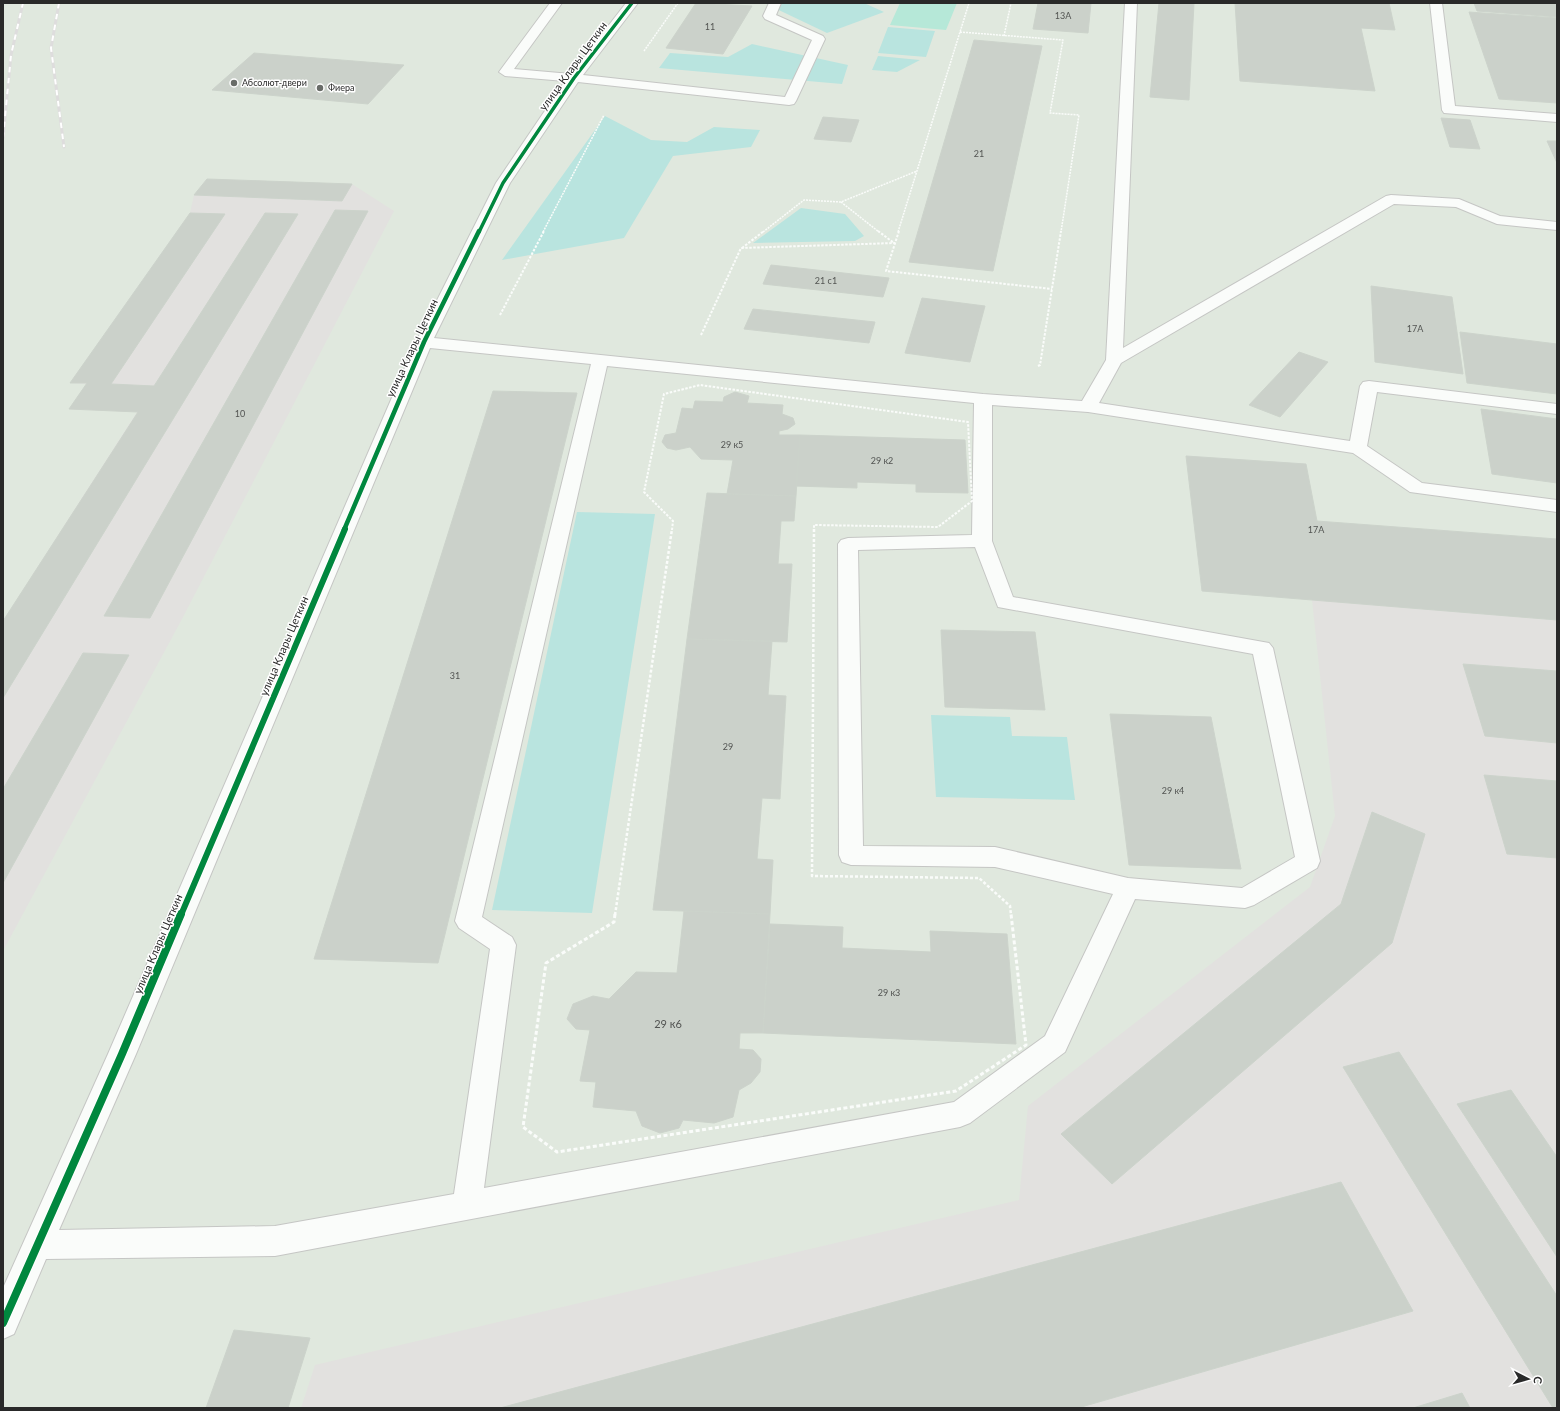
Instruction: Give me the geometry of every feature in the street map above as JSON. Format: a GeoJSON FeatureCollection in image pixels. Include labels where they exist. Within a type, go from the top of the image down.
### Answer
{"type":"FeatureCollection","features":[{"type":"Feature","properties":{"kind":"street"},"geometry":{"type":"LineString","coordinates":[[556,3],[505,72],[789,101],[819,39],[769,16],[775,3]]}},
{"type":"Feature","properties":{"kind":"street","name":"улица Клары Цеткин"},"geometry":{"type":"LineString","coordinates":[[3,1323],[122,1054],[424,342],[503,183],[574,78],[632,3]]}},
{"type":"Feature","properties":{"kind":"street"},"geometry":{"type":"LineString","coordinates":[[1088,407],[1114,360],[1131,3]]}},
{"type":"Feature","properties":{"kind":"street"},"geometry":{"type":"LineString","coordinates":[[1436,3],[1449,110],[1557,118]]}},
{"type":"Feature","properties":{"kind":"street"},"geometry":{"type":"LineString","coordinates":[[1114,360],[1391,198],[1460,203],[1496,220],[1557,226]]}},
{"type":"Feature","properties":{"kind":"street"},"geometry":{"type":"LineString","coordinates":[[424,342],[600,362],[982,399],[1088,407],[1358,448],[1417,488],[1557,506]]}},
{"type":"Feature","properties":{"kind":"street"},"geometry":{"type":"LineString","coordinates":[[467,1205],[503,945],[468,921],[600,362]]}},
{"type":"Feature","properties":{"kind":"street"},"geometry":{"type":"LineString","coordinates":[[1358,448],[1369,386],[1557,409]]}},
{"type":"Feature","properties":{"kind":"street"},"geometry":{"type":"LineString","coordinates":[[982,399],[982,541],[1005,602],[1262,648],[1308,861],[1245,898],[1128,888],[995,857],[851,855],[848,544],[982,541]]}},
{"type":"Feature","properties":{"kind":"street"},"geometry":{"type":"LineString","coordinates":[[37,1245],[275,1241],[960,1114],[1055,1044],[1128,888]]}},
{"type":"Feature","properties":{"kind":"path"},"geometry":{"type":"LineString","coordinates":[[497,320],[621,83],[678,3]]}},
{"type":"Feature","properties":{"kind":"path"},"geometry":{"type":"LineString","coordinates":[[969,3],[886,271],[1052,289]]}},
{"type":"Feature","properties":{"kind":"path"},"geometry":{"type":"LineString","coordinates":[[1004,36],[1011,3]]}},
{"type":"Feature","properties":{"kind":"path"},"geometry":{"type":"LineString","coordinates":[[960,32],[1062,40],[1050,113],[1079,115],[1040,365],[1034,369]]}},
{"type":"Feature","properties":{"kind":"path"},"geometry":{"type":"LineString","coordinates":[[700,337],[741,248],[804,200],[841,202],[917,171]]}},
{"type":"Feature","properties":{"kind":"path"},"geometry":{"type":"LineString","coordinates":[[841,202],[895,243]]}},
{"type":"Feature","properties":{"kind":"path"},"geometry":{"type":"LineString","coordinates":[[741,248],[895,243]]}},
{"type":"Feature","properties":{"kind":"path"},"geometry":{"type":"LineString","coordinates":[[700,385],[968,422],[972,502],[938,527],[814,525],[812,876],[979,878],[1010,906],[1026,1045],[956,1091],[557,1152],[523,1127],[546,963],[614,922],[673,521],[644,492],[664,394],[700,385]]}},
{"type":"Feature","properties":{"kind":"shaded area"},"geometry":{"type":"Polygon","coordinates":[[[764,3],[864,3],[884,12],[827,33],[764,3]]]}},
{"type":"Feature","properties":{"kind":"shaded area"},"geometry":{"type":"Polygon","coordinates":[[[900,3],[957,3],[946,30],[890,25],[900,3]]]}},
{"type":"Feature","properties":{"kind":"shaded area"},"geometry":{"type":"Polygon","coordinates":[[[888,27],[935,31],[926,57],[878,53],[888,27]]]}},
{"type":"Feature","properties":{"kind":"shaded area"},"geometry":{"type":"Polygon","coordinates":[[[752,44],[848,65],[842,84],[659,68],[670,53],[728,57],[752,44]]]}},
{"type":"Feature","properties":{"kind":"shaded area"},"geometry":{"type":"Polygon","coordinates":[[[878,56],[920,60],[897,72],[872,70],[878,56]]]}},
{"type":"Feature","properties":{"kind":"shaded area"},"geometry":{"type":"Polygon","coordinates":[[[605,116],[651,140],[687,142],[714,127],[760,130],[751,147],[673,156],[624,238],[502,260],[605,116]]]}},
{"type":"Feature","properties":{"kind":"shaded area"},"geometry":{"type":"Polygon","coordinates":[[[207,179],[352,184],[394,211],[182,619],[3,951],[3,621],[137,412],[69,409],[87,384],[70,383],[190,213],[194,195],[207,179]]]}},
{"type":"Feature","properties":{"kind":"shaded area"},"geometry":{"type":"Polygon","coordinates":[[[801,208],[845,214],[864,236],[855,241],[753,243],[801,208]]]}},
{"type":"Feature","properties":{"kind":"shaded area"},"geometry":{"type":"Polygon","coordinates":[[[577,512],[655,514],[592,913],[492,910],[577,512]]]}},
{"type":"Feature","properties":{"kind":"shaded area"},"geometry":{"type":"Polygon","coordinates":[[[1312,600],[1557,620],[1557,1408],[301,1408],[315,1365],[1019,1200],[1028,1106],[1310,887],[1335,816],[1312,600]]]}},
{"type":"Feature","properties":{"kind":"shaded area"},"geometry":{"type":"Polygon","coordinates":[[[931,715],[1010,717],[1012,736],[1067,737],[1075,800],[936,797],[931,715]]]}},
{"type":"Feature","properties":{"kind":"building"},"geometry":{"type":"Polygon","coordinates":[[[696,3],[752,6],[723,54],[666,48],[696,3]]]}},
{"type":"Feature","properties":{"kind":"building"},"geometry":{"type":"Polygon","coordinates":[[[1038,3],[1091,3],[1088,33],[1033,29],[1038,3]]]}},
{"type":"Feature","properties":{"kind":"building"},"geometry":{"type":"Polygon","coordinates":[[[1159,3],[1194,3],[1189,100],[1150,97],[1159,3]]]}},
{"type":"Feature","properties":{"kind":"building"},"geometry":{"type":"Polygon","coordinates":[[[1235,3],[1389,3],[1395,30],[1361,28],[1375,91],[1240,81],[1235,3]]]}},
{"type":"Feature","properties":{"kind":"building"},"geometry":{"type":"Polygon","coordinates":[[[1474,3],[1557,3],[1557,17],[1477,11],[1474,3]]]}},
{"type":"Feature","properties":{"kind":"building"},"geometry":{"type":"Polygon","coordinates":[[[1469,12],[1557,18],[1557,103],[1499,99],[1469,12]]]}},
{"type":"Feature","properties":{"kind":"building"},"geometry":{"type":"Polygon","coordinates":[[[974,40],[1042,46],[993,271],[909,262],[974,40]]]}},
{"type":"Feature","properties":{"kind":"building"},"geometry":{"type":"Polygon","coordinates":[[[254,53],[404,65],[368,104],[212,90],[254,53]]]}},
{"type":"Feature","properties":{"kind":"building"},"geometry":{"type":"Polygon","coordinates":[[[823,117],[859,120],[851,142],[814,139],[823,117]]]}},
{"type":"Feature","properties":{"kind":"building"},"geometry":{"type":"Polygon","coordinates":[[[1441,118],[1470,120],[1480,149],[1450,147],[1441,118]]]}},
{"type":"Feature","properties":{"kind":"building"},"geometry":{"type":"Polygon","coordinates":[[[1547,141],[1557,141],[1557,163],[1547,141]]]}},
{"type":"Feature","properties":{"kind":"building"},"geometry":{"type":"Polygon","coordinates":[[[207,179],[352,184],[342,201],[194,195],[207,179]]]}},
{"type":"Feature","properties":{"kind":"building"},"geometry":{"type":"Polygon","coordinates":[[[335,210],[368,211],[150,618],[104,616],[335,210]]]}},
{"type":"Feature","properties":{"kind":"building"},"geometry":{"type":"Polygon","coordinates":[[[190,213],[225,214],[111,384],[154,386],[265,213],[298,214],[3,698],[3,621],[138,412],[69,409],[87,383],[70,383],[190,213]]]}},
{"type":"Feature","properties":{"kind":"building"},"geometry":{"type":"Polygon","coordinates":[[[771,265],[889,278],[883,297],[763,284],[771,265]]]}},
{"type":"Feature","properties":{"kind":"building"},"geometry":{"type":"Polygon","coordinates":[[[1371,286],[1452,297],[1463,374],[1375,362],[1371,286]]]}},
{"type":"Feature","properties":{"kind":"building"},"geometry":{"type":"Polygon","coordinates":[[[922,298],[985,306],[970,362],[905,353],[922,298]]]}},
{"type":"Feature","properties":{"kind":"building"},"geometry":{"type":"Polygon","coordinates":[[[753,309],[875,322],[869,343],[744,329],[753,309]]]}},
{"type":"Feature","properties":{"kind":"building"},"geometry":{"type":"Polygon","coordinates":[[[1460,332],[1557,344],[1557,394],[1467,383],[1460,332]]]}},
{"type":"Feature","properties":{"kind":"building"},"geometry":{"type":"Polygon","coordinates":[[[1299,352],[1328,362],[1280,417],[1249,405],[1299,352]]]}},
{"type":"Feature","properties":{"kind":"building"},"geometry":{"type":"Polygon","coordinates":[[[493,391],[577,393],[438,963],[314,959],[493,391]]]}},
{"type":"Feature","properties":{"kind":"building"},"geometry":{"type":"Polygon","coordinates":[[[735,392],[749,396],[747,403],[783,405],[782,414],[793,418],[795,424],[788,429],[779,431],[779,435],[800,435],[796,496],[727,494],[733,460],[701,459],[690,447],[676,450],[667,448],[662,442],[665,435],[676,433],[682,408],[693,409],[695,401],[723,402],[724,397],[735,392]]]}},
{"type":"Feature","properties":{"kind":"building"},"geometry":{"type":"Polygon","coordinates":[[[1481,409],[1557,419],[1557,483],[1492,474],[1481,409]]]}},
{"type":"Feature","properties":{"kind":"building"},"geometry":{"type":"Polygon","coordinates":[[[800,435],[965,440],[968,493],[916,492],[916,484],[857,482],[857,488],[796,486],[800,435]]]}},
{"type":"Feature","properties":{"kind":"building"},"geometry":{"type":"Polygon","coordinates":[[[1186,456],[1306,464],[1317,521],[1557,539],[1557,620],[1202,591],[1186,456]]]}},
{"type":"Feature","properties":{"kind":"building"},"geometry":{"type":"Polygon","coordinates":[[[707,493],[796,496],[794,521],[781,521],[778,564],[792,564],[787,642],[687,639],[707,493]]]}},
{"type":"Feature","properties":{"kind":"building"},"geometry":{"type":"Polygon","coordinates":[[[941,630],[1035,632],[1045,710],[945,707],[941,630]]]}},
{"type":"Feature","properties":{"kind":"building"},"geometry":{"type":"Polygon","coordinates":[[[687,639],[772,641],[768,695],[786,696],[780,799],[762,798],[757,859],[773,860],[770,914],[653,910],[687,639]]]}},
{"type":"Feature","properties":{"kind":"building"},"geometry":{"type":"Polygon","coordinates":[[[83,653],[129,655],[3,883],[3,789],[83,653]]]}},
{"type":"Feature","properties":{"kind":"building"},"geometry":{"type":"Polygon","coordinates":[[[1463,664],[1557,671],[1557,743],[1485,736],[1463,664]]]}},
{"type":"Feature","properties":{"kind":"building"},"geometry":{"type":"Polygon","coordinates":[[[1110,714],[1211,717],[1241,869],[1129,865],[1110,714]]]}},
{"type":"Feature","properties":{"kind":"building"},"geometry":{"type":"Polygon","coordinates":[[[1484,775],[1557,781],[1557,858],[1507,854],[1484,775]]]}},
{"type":"Feature","properties":{"kind":"building"},"geometry":{"type":"Polygon","coordinates":[[[1372,812],[1425,834],[1392,943],[1112,1184],[1061,1134],[1341,904],[1372,812]]]}},
{"type":"Feature","properties":{"kind":"building"},"geometry":{"type":"Polygon","coordinates":[[[684,911],[770,914],[763,1033],[740,1033],[739,1049],[753,1050],[761,1059],[760,1072],[751,1083],[739,1090],[733,1117],[714,1123],[683,1120],[679,1128],[660,1133],[642,1126],[636,1111],[593,1107],[596,1082],[580,1081],[590,1030],[576,1029],[567,1019],[573,1004],[593,996],[609,999],[636,972],[677,973],[684,911]]]}},
{"type":"Feature","properties":{"kind":"building"},"geometry":{"type":"Polygon","coordinates":[[[770,924],[843,927],[842,948],[931,952],[930,931],[1007,934],[1016,1044],[763,1033],[770,924]]]}},
{"type":"Feature","properties":{"kind":"building"},"geometry":{"type":"Polygon","coordinates":[[[1399,1052],[1557,1296],[1557,1408],[1553,1408],[1343,1067],[1399,1052]]]}},
{"type":"Feature","properties":{"kind":"building"},"geometry":{"type":"Polygon","coordinates":[[[1511,1090],[1557,1157],[1557,1257],[1457,1104],[1511,1090]]]}},
{"type":"Feature","properties":{"kind":"building"},"geometry":{"type":"Polygon","coordinates":[[[1341,1182],[1413,1311],[1078,1408],[500,1408],[1341,1182]]]}},
{"type":"Feature","properties":{"kind":"building"},"geometry":{"type":"Polygon","coordinates":[[[234,1330],[310,1338],[288,1408],[206,1408],[234,1330]]]}},
{"type":"Feature","properties":{"kind":"building"},"geometry":{"type":"Polygon","coordinates":[[[1462,1393],[1470,1408],[1413,1408],[1462,1393]]]}},
{"type":"Feature","properties":{"kind":"railway"},"geometry":{"type":"LineString","coordinates":[[3,138],[11,55],[23,3]]}},
{"type":"Feature","properties":{"kind":"railway"},"geometry":{"type":"LineString","coordinates":[[59,3],[51,48],[64,147]]}},
{"type":"Feature","properties":{"kind":"cycle path"},"geometry":{"type":"LineString","coordinates":[[3,1323],[122,1054],[424,342],[503,183],[574,78],[632,3]]}},
{"type":"Feature","properties":{"kind":"place","name":"Абсолют-двери"},"geometry":{"type":"Point","coordinates":[234,83]}},
{"type":"Feature","properties":{"kind":"place","name":"Фиера"},"geometry":{"type":"Point","coordinates":[320,88]}}]}
